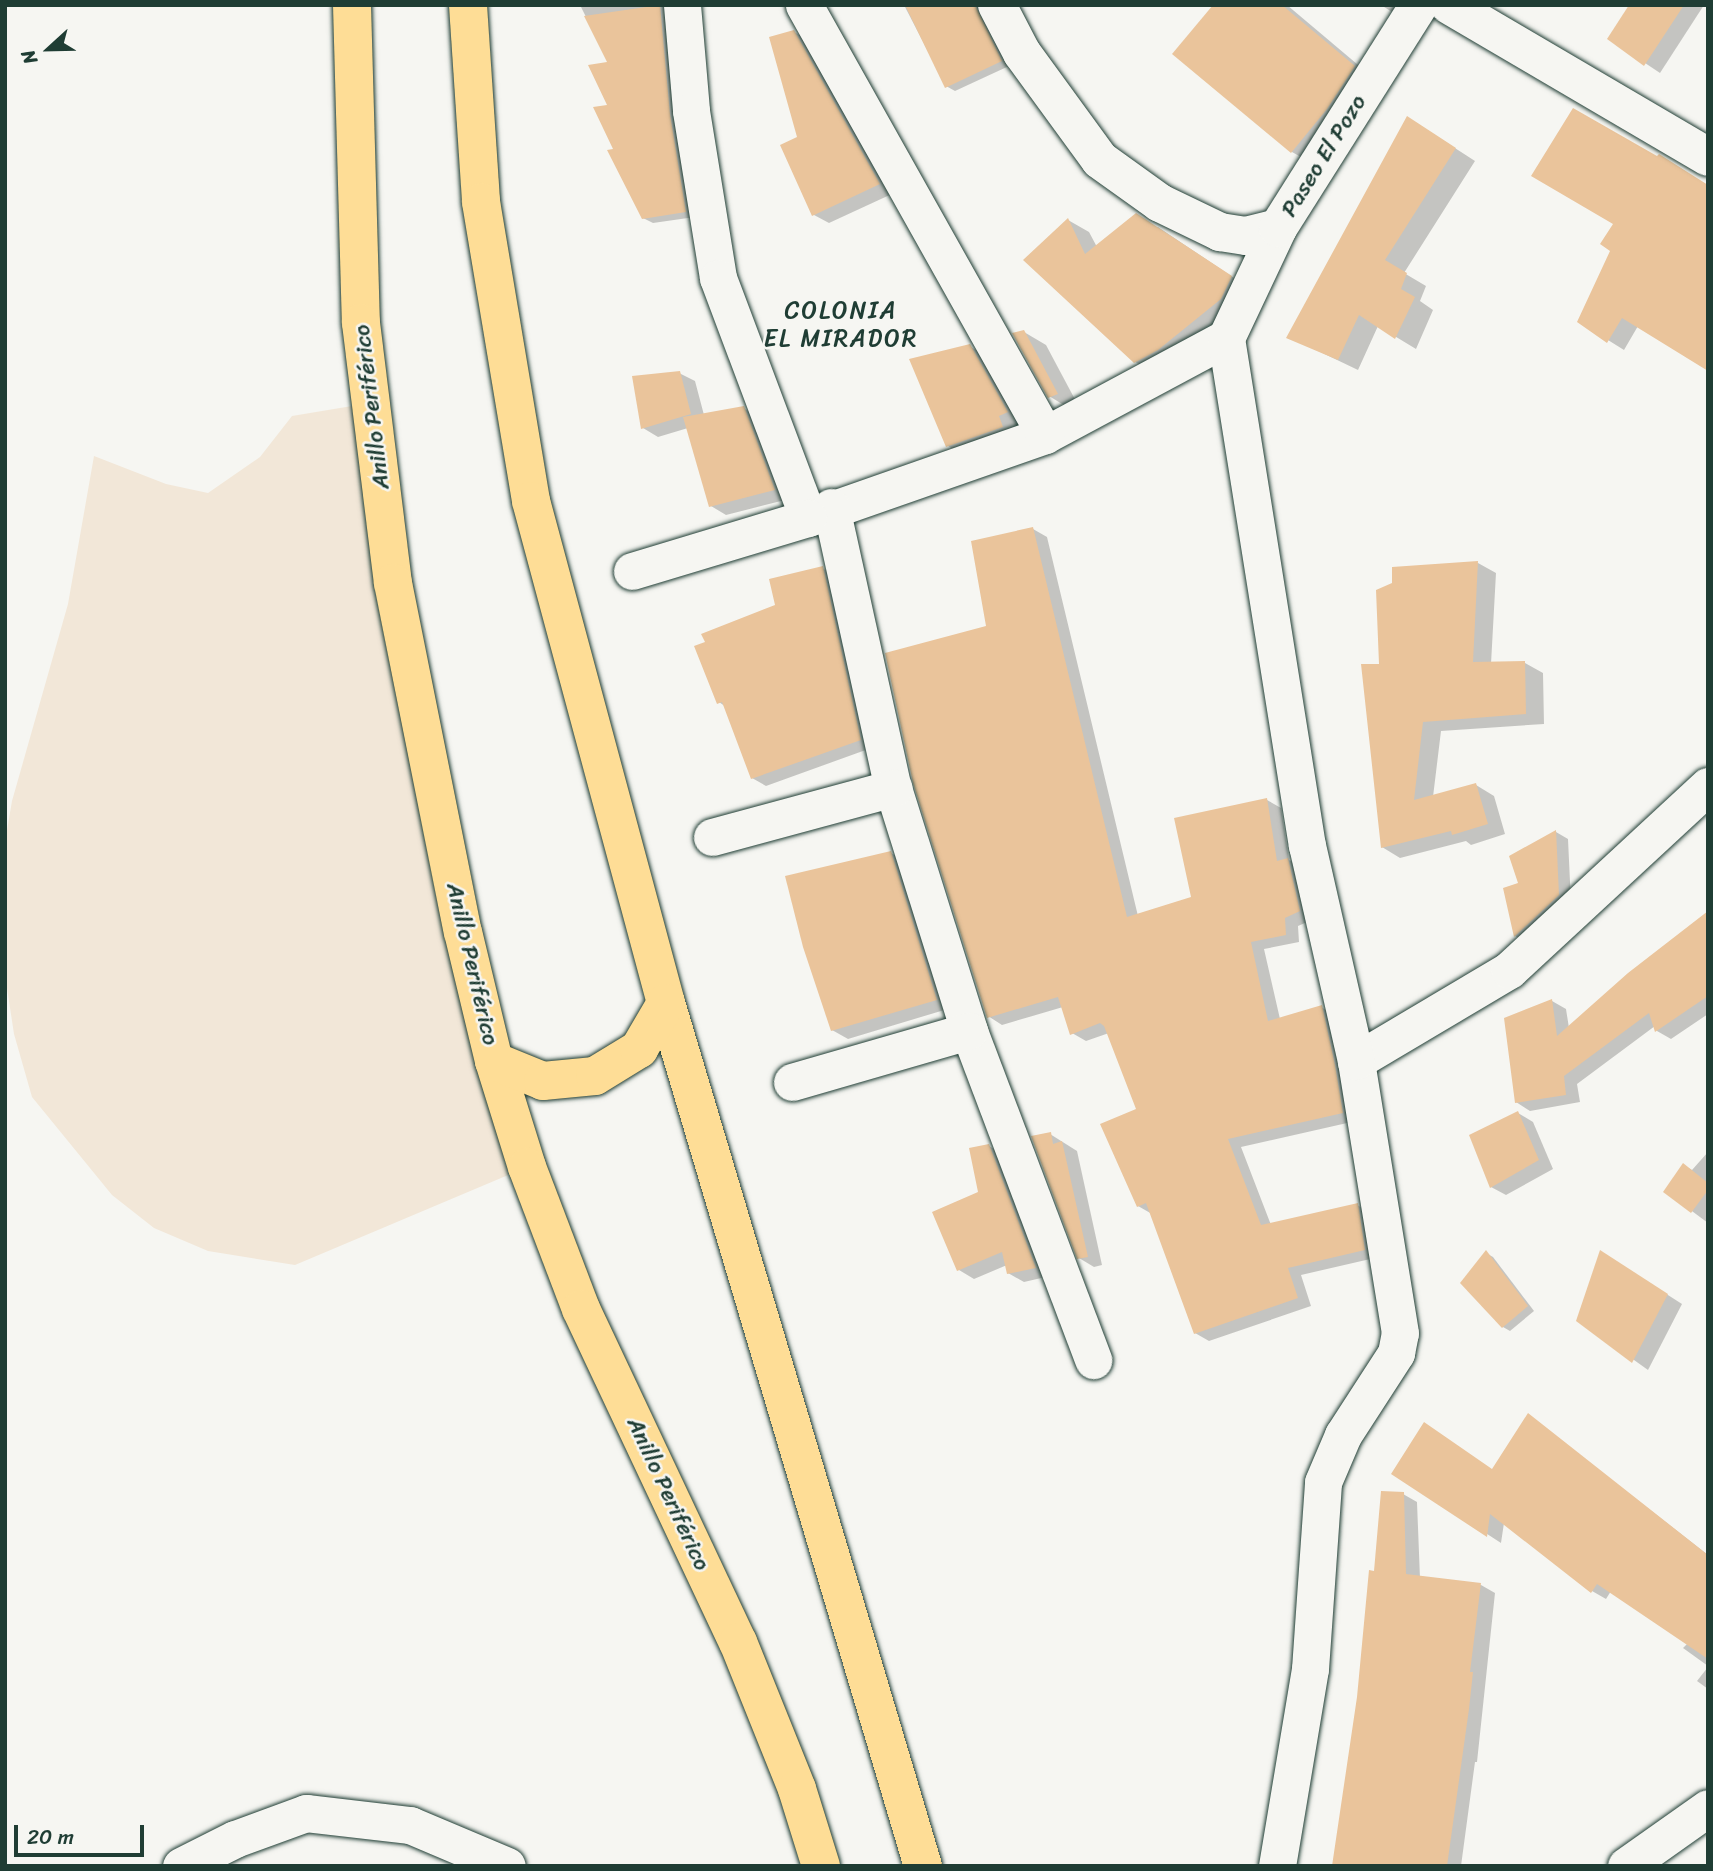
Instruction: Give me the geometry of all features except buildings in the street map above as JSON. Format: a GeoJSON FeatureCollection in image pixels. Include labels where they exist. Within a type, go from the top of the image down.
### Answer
{"type":"FeatureCollection","features":[{"type":"Feature","properties":{"kind":"highway","name":"Anillo Periférico"},"geometry":{"type":"LineString","coordinates":[[352,5],[360,323],[393,583],[461,919],[494,1061],[527,1167],[581,1309],[738,1642],[797,1789],[821,1866]]}},
{"type":"Feature","properties":{"kind":"highway"},"geometry":{"type":"LineString","coordinates":[[468,5],[481,202],[531,501],[666,1003],[923,1866]]}},
{"type":"Feature","properties":{"kind":"highway"},"geometry":{"type":"LineString","coordinates":[[494,1061],[543,1081],[595,1076],[639,1049],[666,1003]]}},
{"type":"Feature","properties":{"kind":"street"},"geometry":{"type":"LineString","coordinates":[[682,5],[691,111],[718,278],[820,512],[893,788],[969,1031],[1093,1360]]}},
{"type":"Feature","properties":{"kind":"street"},"geometry":{"type":"LineString","coordinates":[[804,5],[1045,435]]}},
{"type":"Feature","properties":{"kind":"street","name":"Paseo El Pozo"},"geometry":{"type":"LineString","coordinates":[[997,5],[1023,53],[1100,160],[1160,203],[1220,232],[1246,236],[1278,228],[1419,5]]}},
{"type":"Feature","properties":{"kind":"street"},"geometry":{"type":"LineString","coordinates":[[1449,5],[1708,157]]}},
{"type":"Feature","properties":{"kind":"street"},"geometry":{"type":"LineString","coordinates":[[1277,1866],[1310,1668],[1323,1482],[1343,1435],[1396,1353],[1400,1333],[1356,1061],[1307,846],[1226,338],[1278,228]]}},
{"type":"Feature","properties":{"kind":"street"},"geometry":{"type":"LineString","coordinates":[[632,571],[820,512],[1045,435],[1226,338]]}},
{"type":"Feature","properties":{"kind":"street"},"geometry":{"type":"LineString","coordinates":[[1356,1061],[1509,970],[1708,786]]}},
{"type":"Feature","properties":{"kind":"street"},"geometry":{"type":"LineString","coordinates":[[712,837],[893,788]]}},
{"type":"Feature","properties":{"kind":"street"},"geometry":{"type":"LineString","coordinates":[[792,1082],[969,1031]]}},
{"type":"Feature","properties":{"kind":"street"},"geometry":{"type":"LineString","coordinates":[[1626,1866],[1708,1808]]}},
{"type":"Feature","properties":{"kind":"street"},"geometry":{"type":"LineString","coordinates":[[181,1866],[235,1839],[306,1813],[410,1825],[507,1866]]}},
{"type":"Feature","properties":{"kind":"shaded area"},"geometry":{"type":"Polygon","coordinates":[[[370,403],[527,1167],[295,1265],[208,1251],[154,1228],[112,1195],[32,1097],[14,1034],[5,975],[5,842],[12,801],[68,604],[94,456],[166,484],[208,493],[260,457],[292,416],[370,403]]]}},
{"type":"Feature","properties":{"kind":"district","name":"COLONIA EL MIRADOR"},"geometry":{"type":"Point","coordinates":[841,325]}}]}
